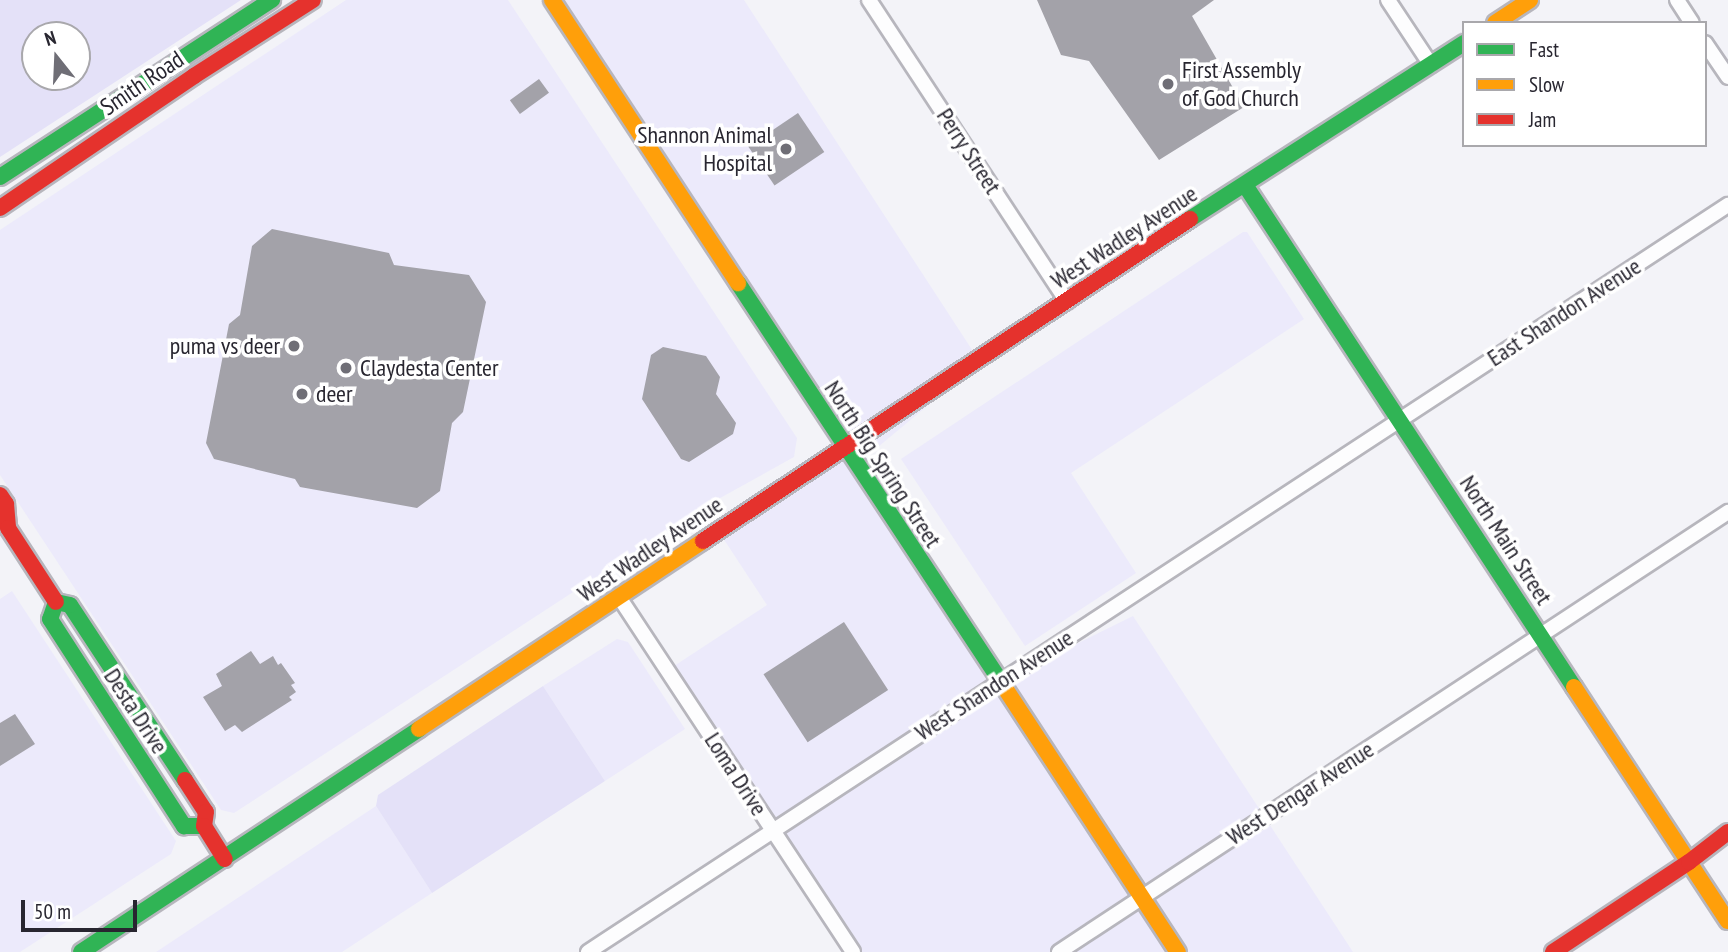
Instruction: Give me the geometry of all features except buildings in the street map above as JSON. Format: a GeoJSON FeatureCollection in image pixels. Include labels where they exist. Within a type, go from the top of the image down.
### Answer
{"type":"FeatureCollection","features":[{"type":"Feature","properties":{"kind":"main road","name":"Smith Road"},"geometry":{"type":"LineString","coordinates":[[0,177],[272,0]]}},
{"type":"Feature","properties":{"kind":"main road","name":"Smith Road"},"geometry":{"type":"LineString","coordinates":[[0,208],[194,76],[313,0]]}},
{"type":"Feature","properties":{"kind":"main road","name":"North Big Spring Street"},"geometry":{"type":"LineString","coordinates":[[552,0],[1178,952]]}},
{"type":"Feature","properties":{"kind":"main road"},"geometry":{"type":"LineString","coordinates":[[1498,21],[1530,0]]}},
{"type":"Feature","properties":{"kind":"main road","name":"West Wadley Avenue"},"geometry":{"type":"LineString","coordinates":[[82,952],[1304,144],[1462,44]]}},
{"type":"Feature","properties":{"kind":"main road","name":"North Main Street"},"geometry":{"type":"LineString","coordinates":[[1245,185],[1728,920]]}},
{"type":"Feature","properties":{"kind":"main road","name":"Desta Drive"},"geometry":{"type":"LineString","coordinates":[[0,495],[6,504],[4,527],[56,602],[70,605],[206,812],[204,826],[225,859]]}},
{"type":"Feature","properties":{"kind":"main road","name":"Desta Drive"},"geometry":{"type":"LineString","coordinates":[[56,602],[50,619],[184,826],[204,826]]}},
{"type":"Feature","properties":{"kind":"main road"},"geometry":{"type":"LineString","coordinates":[[1553,952],[1689,862],[1728,832]]}},
{"type":"Feature","properties":{"kind":"street","name":"Perry Street"},"geometry":{"type":"LineString","coordinates":[[869,0],[1068,302]]}},
{"type":"Feature","properties":{"kind":"street"},"geometry":{"type":"LineString","coordinates":[[1388,0],[1431,65]]}},
{"type":"Feature","properties":{"kind":"street"},"geometry":{"type":"LineString","coordinates":[[1677,0],[1691,21]]}},
{"type":"Feature","properties":{"kind":"street"},"geometry":{"type":"LineString","coordinates":[[1707,46],[1728,77]]}},
{"type":"Feature","properties":{"kind":"street","name":"East Shandon Avenue"},"geometry":{"type":"LineString","coordinates":[[1399,418],[1728,205]]}},
{"type":"Feature","properties":{"kind":"street","name":"West Shandon Avenue"},"geometry":{"type":"LineString","coordinates":[[588,952],[1399,418]]}},
{"type":"Feature","properties":{"kind":"street","name":"West Dengar Avenue"},"geometry":{"type":"LineString","coordinates":[[1059,952],[1728,512]]}},
{"type":"Feature","properties":{"kind":"street","name":"Loma Drive"},"geometry":{"type":"LineString","coordinates":[[619,597],[853,952]]}},
{"type":"Feature","properties":{"kind":"shaded area"},"geometry":{"type":"Polygon","coordinates":[[[0,0],[241,0],[0,157],[0,0]]]}},
{"type":"Feature","properties":{"kind":"shaded area"},"geometry":{"type":"Polygon","coordinates":[[[346,0],[508,0],[797,438],[794,457],[702,508],[234,813],[221,810],[0,475],[0,230],[346,0]]]}},
{"type":"Feature","properties":{"kind":"shaded area"},"geometry":{"type":"Polygon","coordinates":[[[553,0],[744,0],[980,362],[866,457],[999,682],[1133,616],[1353,952],[853,952],[668,670],[767,605],[719,532],[846,449],[553,0]]]}},
{"type":"Feature","properties":{"kind":"shaded area"},"geometry":{"type":"Polygon","coordinates":[[[1243,232],[1247,232],[1304,319],[1071,473],[1136,573],[1025,646],[901,459],[1243,232]]]}},
{"type":"Feature","properties":{"kind":"shaded area"},"geometry":{"type":"Polygon","coordinates":[[[12,591],[176,841],[171,854],[20,952],[0,952],[0,599],[12,591]]]}},
{"type":"Feature","properties":{"kind":"shaded area"},"geometry":{"type":"Polygon","coordinates":[[[617,639],[628,642],[685,729],[605,781],[543,686],[617,639]]]}},
{"type":"Feature","properties":{"kind":"shaded area"},"geometry":{"type":"Polygon","coordinates":[[[543,686],[605,781],[432,893],[376,806],[378,795],[543,686]]]}},
{"type":"Feature","properties":{"kind":"shaded area"},"geometry":{"type":"Polygon","coordinates":[[[376,806],[432,893],[342,952],[156,952],[376,806]]]}},
{"type":"Feature","properties":{"kind":"traffic: fast"},"geometry":{"type":"LineString","coordinates":[[0,177],[272,0]]}},
{"type":"Feature","properties":{"kind":"traffic: fast"},"geometry":{"type":"LineString","coordinates":[[1190,219],[1462,44]]}},
{"type":"Feature","properties":{"kind":"traffic: fast"},"geometry":{"type":"LineString","coordinates":[[1245,185],[1574,687]]}},
{"type":"Feature","properties":{"kind":"traffic: fast"},"geometry":{"type":"LineString","coordinates":[[738,283],[1001,682]]}},
{"type":"Feature","properties":{"kind":"traffic: fast"},"geometry":{"type":"LineString","coordinates":[[185,780],[70,605],[56,602],[50,619],[184,826],[204,826]]}},
{"type":"Feature","properties":{"kind":"traffic: fast"},"geometry":{"type":"LineString","coordinates":[[81,952],[419,729]]}},
{"type":"Feature","properties":{"kind":"traffic: slow"},"geometry":{"type":"LineString","coordinates":[[552,0],[738,283]]}},
{"type":"Feature","properties":{"kind":"traffic: slow"},"geometry":{"type":"LineString","coordinates":[[1498,21],[1530,0]]}},
{"type":"Feature","properties":{"kind":"traffic: slow"},"geometry":{"type":"LineString","coordinates":[[419,729],[703,541]]}},
{"type":"Feature","properties":{"kind":"traffic: slow"},"geometry":{"type":"LineString","coordinates":[[1001,682],[1178,952]]}},
{"type":"Feature","properties":{"kind":"traffic: slow"},"geometry":{"type":"LineString","coordinates":[[1574,687],[1728,921]]}},
{"type":"Feature","properties":{"kind":"traffic: jam"},"geometry":{"type":"LineString","coordinates":[[0,208],[194,76],[313,0]]}},
{"type":"Feature","properties":{"kind":"traffic: jam"},"geometry":{"type":"LineString","coordinates":[[703,541],[1190,219]]}},
{"type":"Feature","properties":{"kind":"traffic: jam"},"geometry":{"type":"LineString","coordinates":[[0,495],[6,504],[8,528],[56,602]]}},
{"type":"Feature","properties":{"kind":"traffic: jam"},"geometry":{"type":"LineString","coordinates":[[185,780],[206,812],[204,826],[225,859]]}},
{"type":"Feature","properties":{"kind":"traffic: jam"},"geometry":{"type":"LineString","coordinates":[[1553,952],[1689,862],[1728,832]]}},
{"type":"Feature","properties":{"kind":"place","name":"First Assembly of God Church"},"geometry":{"type":"Point","coordinates":[1168,84]}},
{"type":"Feature","properties":{"kind":"place","name":"Shannon Animal Hospital"},"geometry":{"type":"Point","coordinates":[786,149]}},
{"type":"Feature","properties":{"kind":"place","name":"puma vs deer"},"geometry":{"type":"Point","coordinates":[294,346]}},
{"type":"Feature","properties":{"kind":"place","name":"Claydesta Center"},"geometry":{"type":"Point","coordinates":[346,368]}},
{"type":"Feature","properties":{"kind":"place","name":"deer"},"geometry":{"type":"Point","coordinates":[302,394]}}]}
